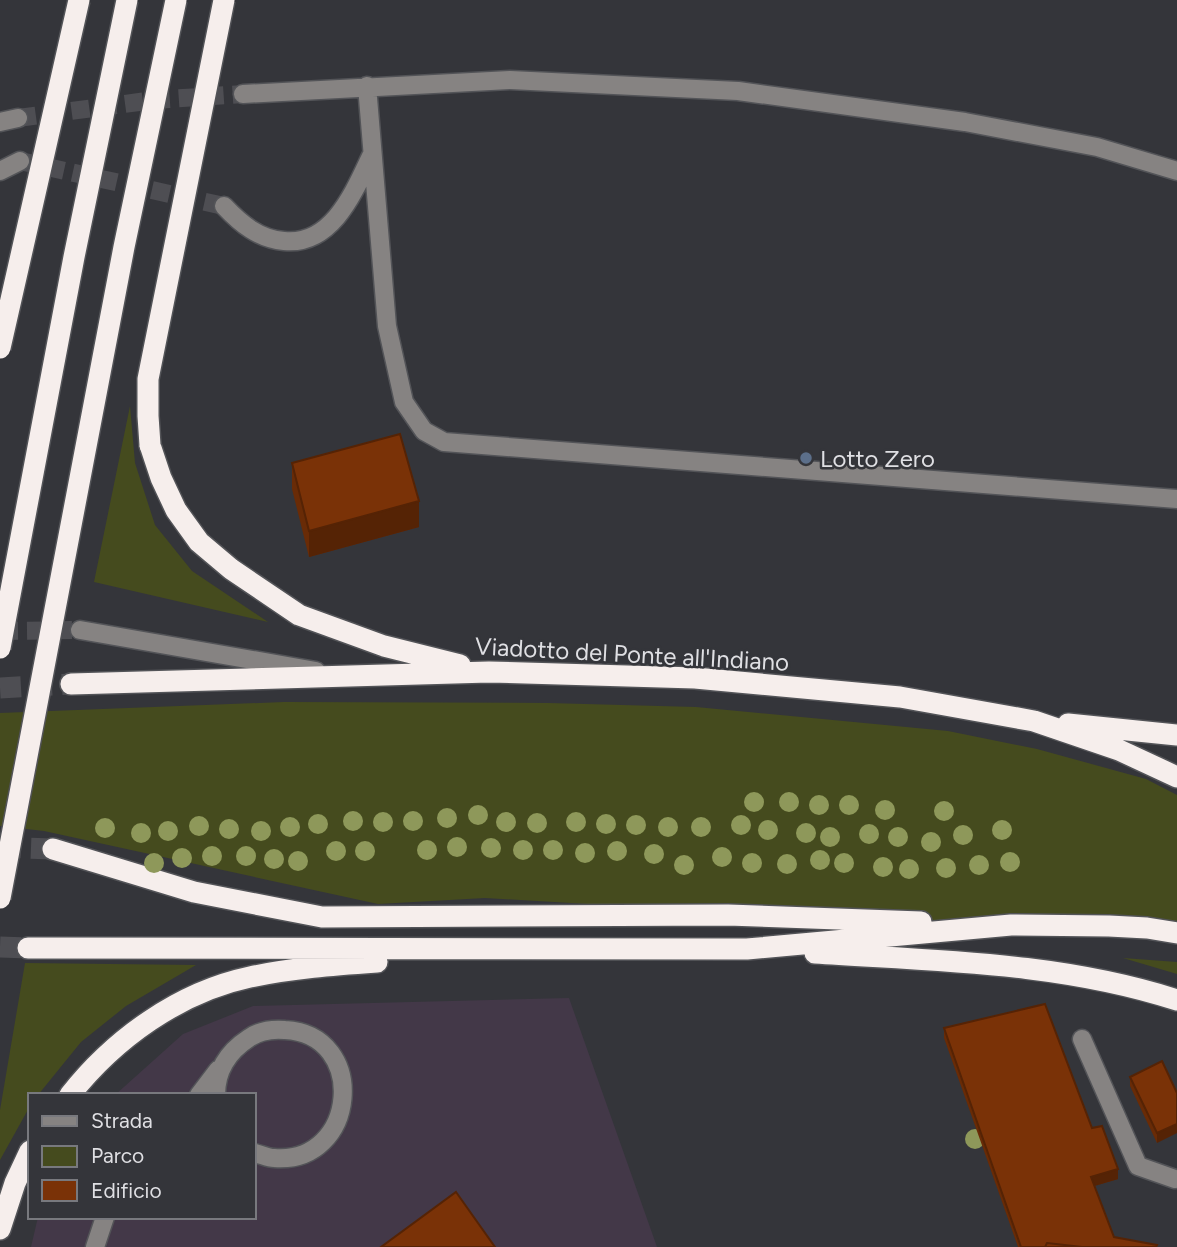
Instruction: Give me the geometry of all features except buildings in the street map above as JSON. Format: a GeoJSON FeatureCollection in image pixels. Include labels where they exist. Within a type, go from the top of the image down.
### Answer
{"type":"FeatureCollection","features":[{"type":"Feature","properties":{"kind":"highway"},"geometry":{"type":"LineString","coordinates":[[0,348],[79,0]]}},
{"type":"Feature","properties":{"kind":"highway"},"geometry":{"type":"LineString","coordinates":[[0,648],[74,257],[127,0]]}},
{"type":"Feature","properties":{"kind":"highway"},"geometry":{"type":"LineString","coordinates":[[0,898],[124,247],[176,0]]}},
{"type":"Feature","properties":{"kind":"highway"},"geometry":{"type":"LineString","coordinates":[[224,0],[148,379],[150,444],[161,478],[176,510],[200,542],[231,569],[299,615],[384,646],[489,672]]}},
{"type":"Feature","properties":{"kind":"highway","name":"Viadotto del Ponte all'Indiano"},"geometry":{"type":"LineString","coordinates":[[71,684],[489,672],[708,679],[900,697],[1034,720],[1119,750],[1177,777]]}},
{"type":"Feature","properties":{"kind":"highway"},"geometry":{"type":"LineString","coordinates":[[1034,720],[1177,735]]}},
{"type":"Feature","properties":{"kind":"highway"},"geometry":{"type":"LineString","coordinates":[[53,849],[194,892],[322,917],[728,915],[1109,926],[1177,933]]}},
{"type":"Feature","properties":{"kind":"highway"},"geometry":{"type":"LineString","coordinates":[[747,949],[1011,925]]}},
{"type":"Feature","properties":{"kind":"highway"},"geometry":{"type":"LineString","coordinates":[[28,948],[747,949],[1003,965],[1109,982],[1177,1000]]}},
{"type":"Feature","properties":{"kind":"highway"},"geometry":{"type":"LineString","coordinates":[[72,1093],[105,1056],[148,1022],[167,1010],[226,983],[302,968],[512,950]]}},
{"type":"Feature","properties":{"kind":"highway"},"geometry":{"type":"LineString","coordinates":[[0,1229],[15,1183],[28,1155]]}},
{"type":"Feature","properties":{"kind":"street"},"geometry":{"type":"LineString","coordinates":[[243,94],[510,80],[738,91],[965,122],[1097,147],[1177,171]]}},
{"type":"Feature","properties":{"kind":"street"},"geometry":{"type":"LineString","coordinates":[[366,86],[387,326],[404,402],[424,431],[444,442],[1177,499]]}},
{"type":"Feature","properties":{"kind":"street"},"geometry":{"type":"LineString","coordinates":[[0,122],[18,118]]}},
{"type":"Feature","properties":{"kind":"street"},"geometry":{"type":"LineString","coordinates":[[224,206],[237,220],[267,239],[305,240],[321,232],[336,218],[355,189],[372,153]]}},
{"type":"Feature","properties":{"kind":"street"},"geometry":{"type":"LineString","coordinates":[[0,171],[20,161]]}},
{"type":"Feature","properties":{"kind":"street"},"geometry":{"type":"LineString","coordinates":[[80,630],[340,676]]}},
{"type":"Feature","properties":{"kind":"street"},"geometry":{"type":"LineString","coordinates":[[201,1093],[235,1048],[252,1035],[273,1029],[294,1030],[314,1038],[331,1053],[341,1072],[345,1093],[341,1114],[331,1133],[316,1148],[296,1156],[275,1158],[256,1153]]}},
{"type":"Feature","properties":{"kind":"street"},"geometry":{"type":"LineString","coordinates":[[1082,1039],[1138,1166],[1176,1181]]}},
{"type":"Feature","properties":{"kind":"street"},"geometry":{"type":"LineString","coordinates":[[216,1093],[222,1065]]}},
{"type":"Feature","properties":{"kind":"street"},"geometry":{"type":"LineString","coordinates":[[95,1247],[105,1219]]}},
{"type":"Feature","properties":{"kind":"shaded area"},"geometry":{"type":"Polygon","coordinates":[[[569,998],[657,1247],[31,1247],[38,1219],[256,1219],[256,1093],[117,1093],[183,1034],[253,1006],[569,998]]]}},
{"type":"Feature","properties":{"kind":"green space"},"geometry":{"type":"Polygon","coordinates":[[[130,406],[135,463],[155,525],[192,571],[268,622],[94,582],[130,406]]]}},
{"type":"Feature","properties":{"kind":"green space"},"geometry":{"type":"Polygon","coordinates":[[[284,702],[548,703],[696,707],[948,731],[1037,749],[1146,779],[1177,795],[1177,922],[1102,918],[926,924],[485,898],[378,904],[44,831],[0,826],[0,713],[284,702]]]}},
{"type":"Feature","properties":{"kind":"green space"},"geometry":{"type":"Polygon","coordinates":[[[1123,958],[1177,962],[1177,974],[1123,958]]]}},
{"type":"Feature","properties":{"kind":"green space"},"geometry":{"type":"Polygon","coordinates":[[[25,963],[196,965],[126,1006],[81,1042],[40,1093],[28,1093],[28,1110],[0,1160],[0,1110],[25,963]]]}},
{"type":"Feature","properties":{"kind":"tunnel"},"geometry":{"type":"LineString","coordinates":[[18,118],[154,100],[243,94]]}},
{"type":"Feature","properties":{"kind":"tunnel"},"geometry":{"type":"LineString","coordinates":[[20,161],[224,206]]}},
{"type":"Feature","properties":{"kind":"tunnel"},"geometry":{"type":"LineString","coordinates":[[0,631],[80,630]]}},
{"type":"Feature","properties":{"kind":"tunnel"},"geometry":{"type":"LineString","coordinates":[[0,688],[71,684]]}},
{"type":"Feature","properties":{"kind":"tunnel"},"geometry":{"type":"LineString","coordinates":[[0,847],[53,849]]}},
{"type":"Feature","properties":{"kind":"tunnel"},"geometry":{"type":"LineString","coordinates":[[0,947],[28,948]]}},
{"type":"Feature","properties":{"kind":"place","name":"Lotto Zero"},"geometry":{"type":"Point","coordinates":[806,458]}}]}
